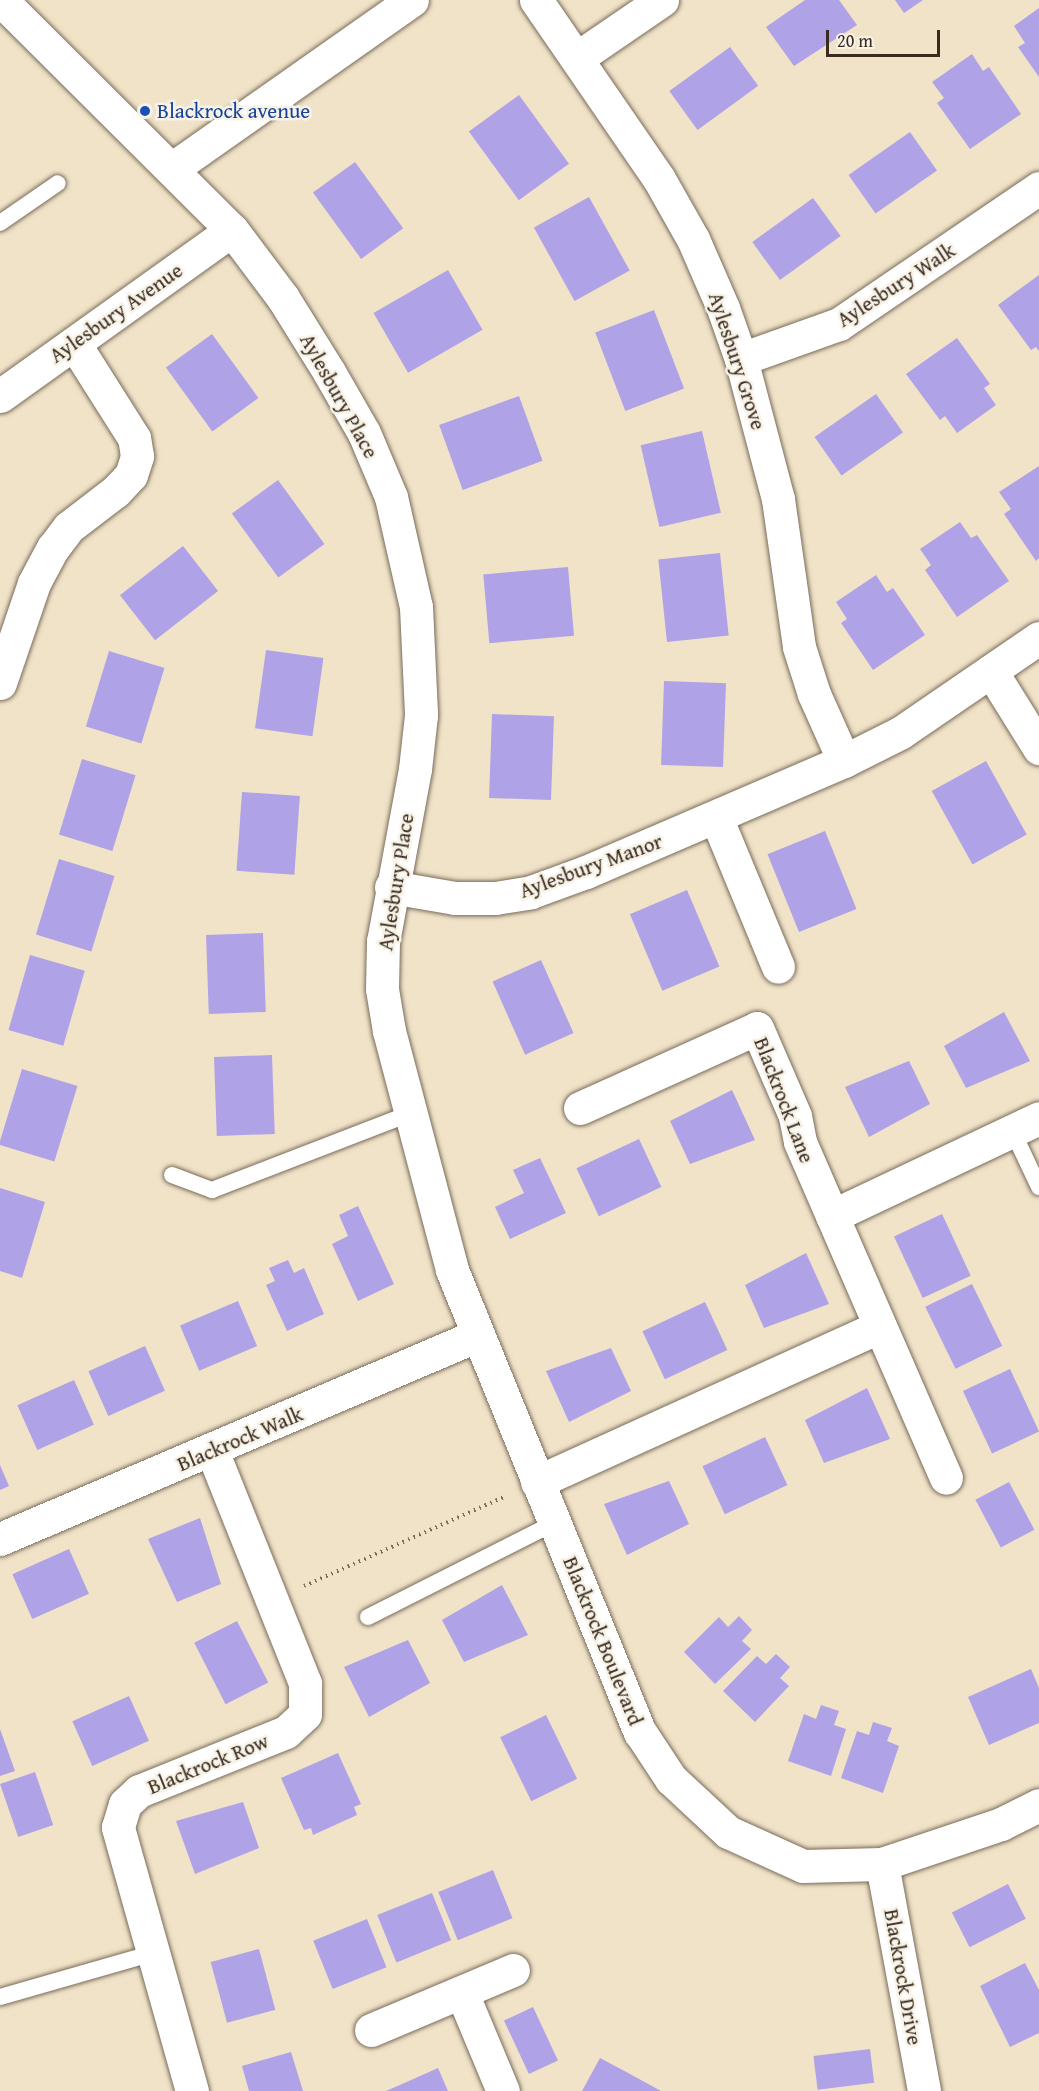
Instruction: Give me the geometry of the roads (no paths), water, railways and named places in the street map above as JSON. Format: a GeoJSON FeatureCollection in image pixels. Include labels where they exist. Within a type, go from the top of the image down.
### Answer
{"type":"FeatureCollection","features":[{"type":"Feature","properties":{"kind":"street","name":"Aylesbury Place"},"geometry":{"type":"LineString","coordinates":[[1,0],[173,168],[232,230],[283,298],[364,433],[391,496],[416,607],[420,715],[411,792],[391,887],[383,941],[382,989],[409,1114]]}},
{"type":"Feature","properties":{"kind":"street"},"geometry":{"type":"LineString","coordinates":[[173,168],[412,0]]}},
{"type":"Feature","properties":{"kind":"street","name":"Aylesbury Grove"},"geometry":{"type":"LineString","coordinates":[[536,0],[659,179],[693,239],[741,359],[778,499],[799,647],[814,694],[844,761]]}},
{"type":"Feature","properties":{"kind":"street"},"geometry":{"type":"LineString","coordinates":[[577,58],[662,0]]}},
{"type":"Feature","properties":{"kind":"street","name":"Aylesbury Walk"},"geometry":{"type":"LineString","coordinates":[[741,359],[839,324],[1039,188]]}},
{"type":"Feature","properties":{"kind":"street","name":"Aylesbury Avenue"},"geometry":{"type":"LineString","coordinates":[[0,396],[232,230]]}},
{"type":"Feature","properties":{"kind":"street"},"geometry":{"type":"LineString","coordinates":[[0,683],[34,583],[53,548],[69,527],[116,491],[131,475],[136,456],[134,438],[74,343]]}},
{"type":"Feature","properties":{"kind":"street","name":"Aylesbury Manor"},"geometry":{"type":"LineString","coordinates":[[391,887],[455,898],[495,898],[531,892],[716,817],[844,761],[900,733],[1039,638]]}},
{"type":"Feature","properties":{"kind":"street"},"geometry":{"type":"LineString","coordinates":[[991,671],[1039,748]]}},
{"type":"Feature","properties":{"kind":"street"},"geometry":{"type":"LineString","coordinates":[[716,817],[778,967]]}},
{"type":"Feature","properties":{"kind":"street","name":"Blackrock Lane"},"geometry":{"type":"LineString","coordinates":[[580,1108],[757,1028],[878,1327],[946,1478]]}},
{"type":"Feature","properties":{"kind":"street","name":"Blackrock Boulevard"},"geometry":{"type":"LineString","coordinates":[[409,1114],[452,1270],[640,1732],[671,1779],[728,1833],[803,1866],[882,1864],[1001,1824],[1039,1805]]}},
{"type":"Feature","properties":{"kind":"street"},"geometry":{"type":"LineString","coordinates":[[832,1216],[1026,1125]]}},
{"type":"Feature","properties":{"kind":"street"},"geometry":{"type":"LineString","coordinates":[[537,1482],[878,1327]]}},
{"type":"Feature","properties":{"kind":"street","name":"Blackrock Walk"},"geometry":{"type":"LineString","coordinates":[[0,1539],[212,1451],[478,1335]]}},
{"type":"Feature","properties":{"kind":"street","name":"Blackrock Row"},"geometry":{"type":"LineString","coordinates":[[192,2091],[118,1827],[125,1804],[139,1791],[286,1732],[305,1714],[305,1683],[212,1451]]}},
{"type":"Feature","properties":{"kind":"street","name":"Blackrock Drive"},"geometry":{"type":"LineString","coordinates":[[882,1864],[924,2091]]}},
{"type":"Feature","properties":{"kind":"street"},"geometry":{"type":"LineString","coordinates":[[371,2030],[513,1970]]}},
{"type":"Feature","properties":{"kind":"street"},"geometry":{"type":"LineString","coordinates":[[462,1993],[503,2091]]}},
{"type":"Feature","properties":{"kind":"lane"},"geometry":{"type":"LineString","coordinates":[[0,223],[58,183]]}},
{"type":"Feature","properties":{"kind":"lane"},"geometry":{"type":"LineString","coordinates":[[172,1175],[212,1190],[409,1114]]}},
{"type":"Feature","properties":{"kind":"lane"},"geometry":{"type":"LineString","coordinates":[[1026,1125],[1039,1187]]}},
{"type":"Feature","properties":{"kind":"lane"},"geometry":{"type":"LineString","coordinates":[[368,1617],[554,1523]]}},
{"type":"Feature","properties":{"kind":"lane"},"geometry":{"type":"LineString","coordinates":[[0,1997],[153,1953]]}},
{"type":"Feature","properties":{"kind":"place","name":"Blackrock avenue"},"geometry":{"type":"Point","coordinates":[145,111]}}]}
